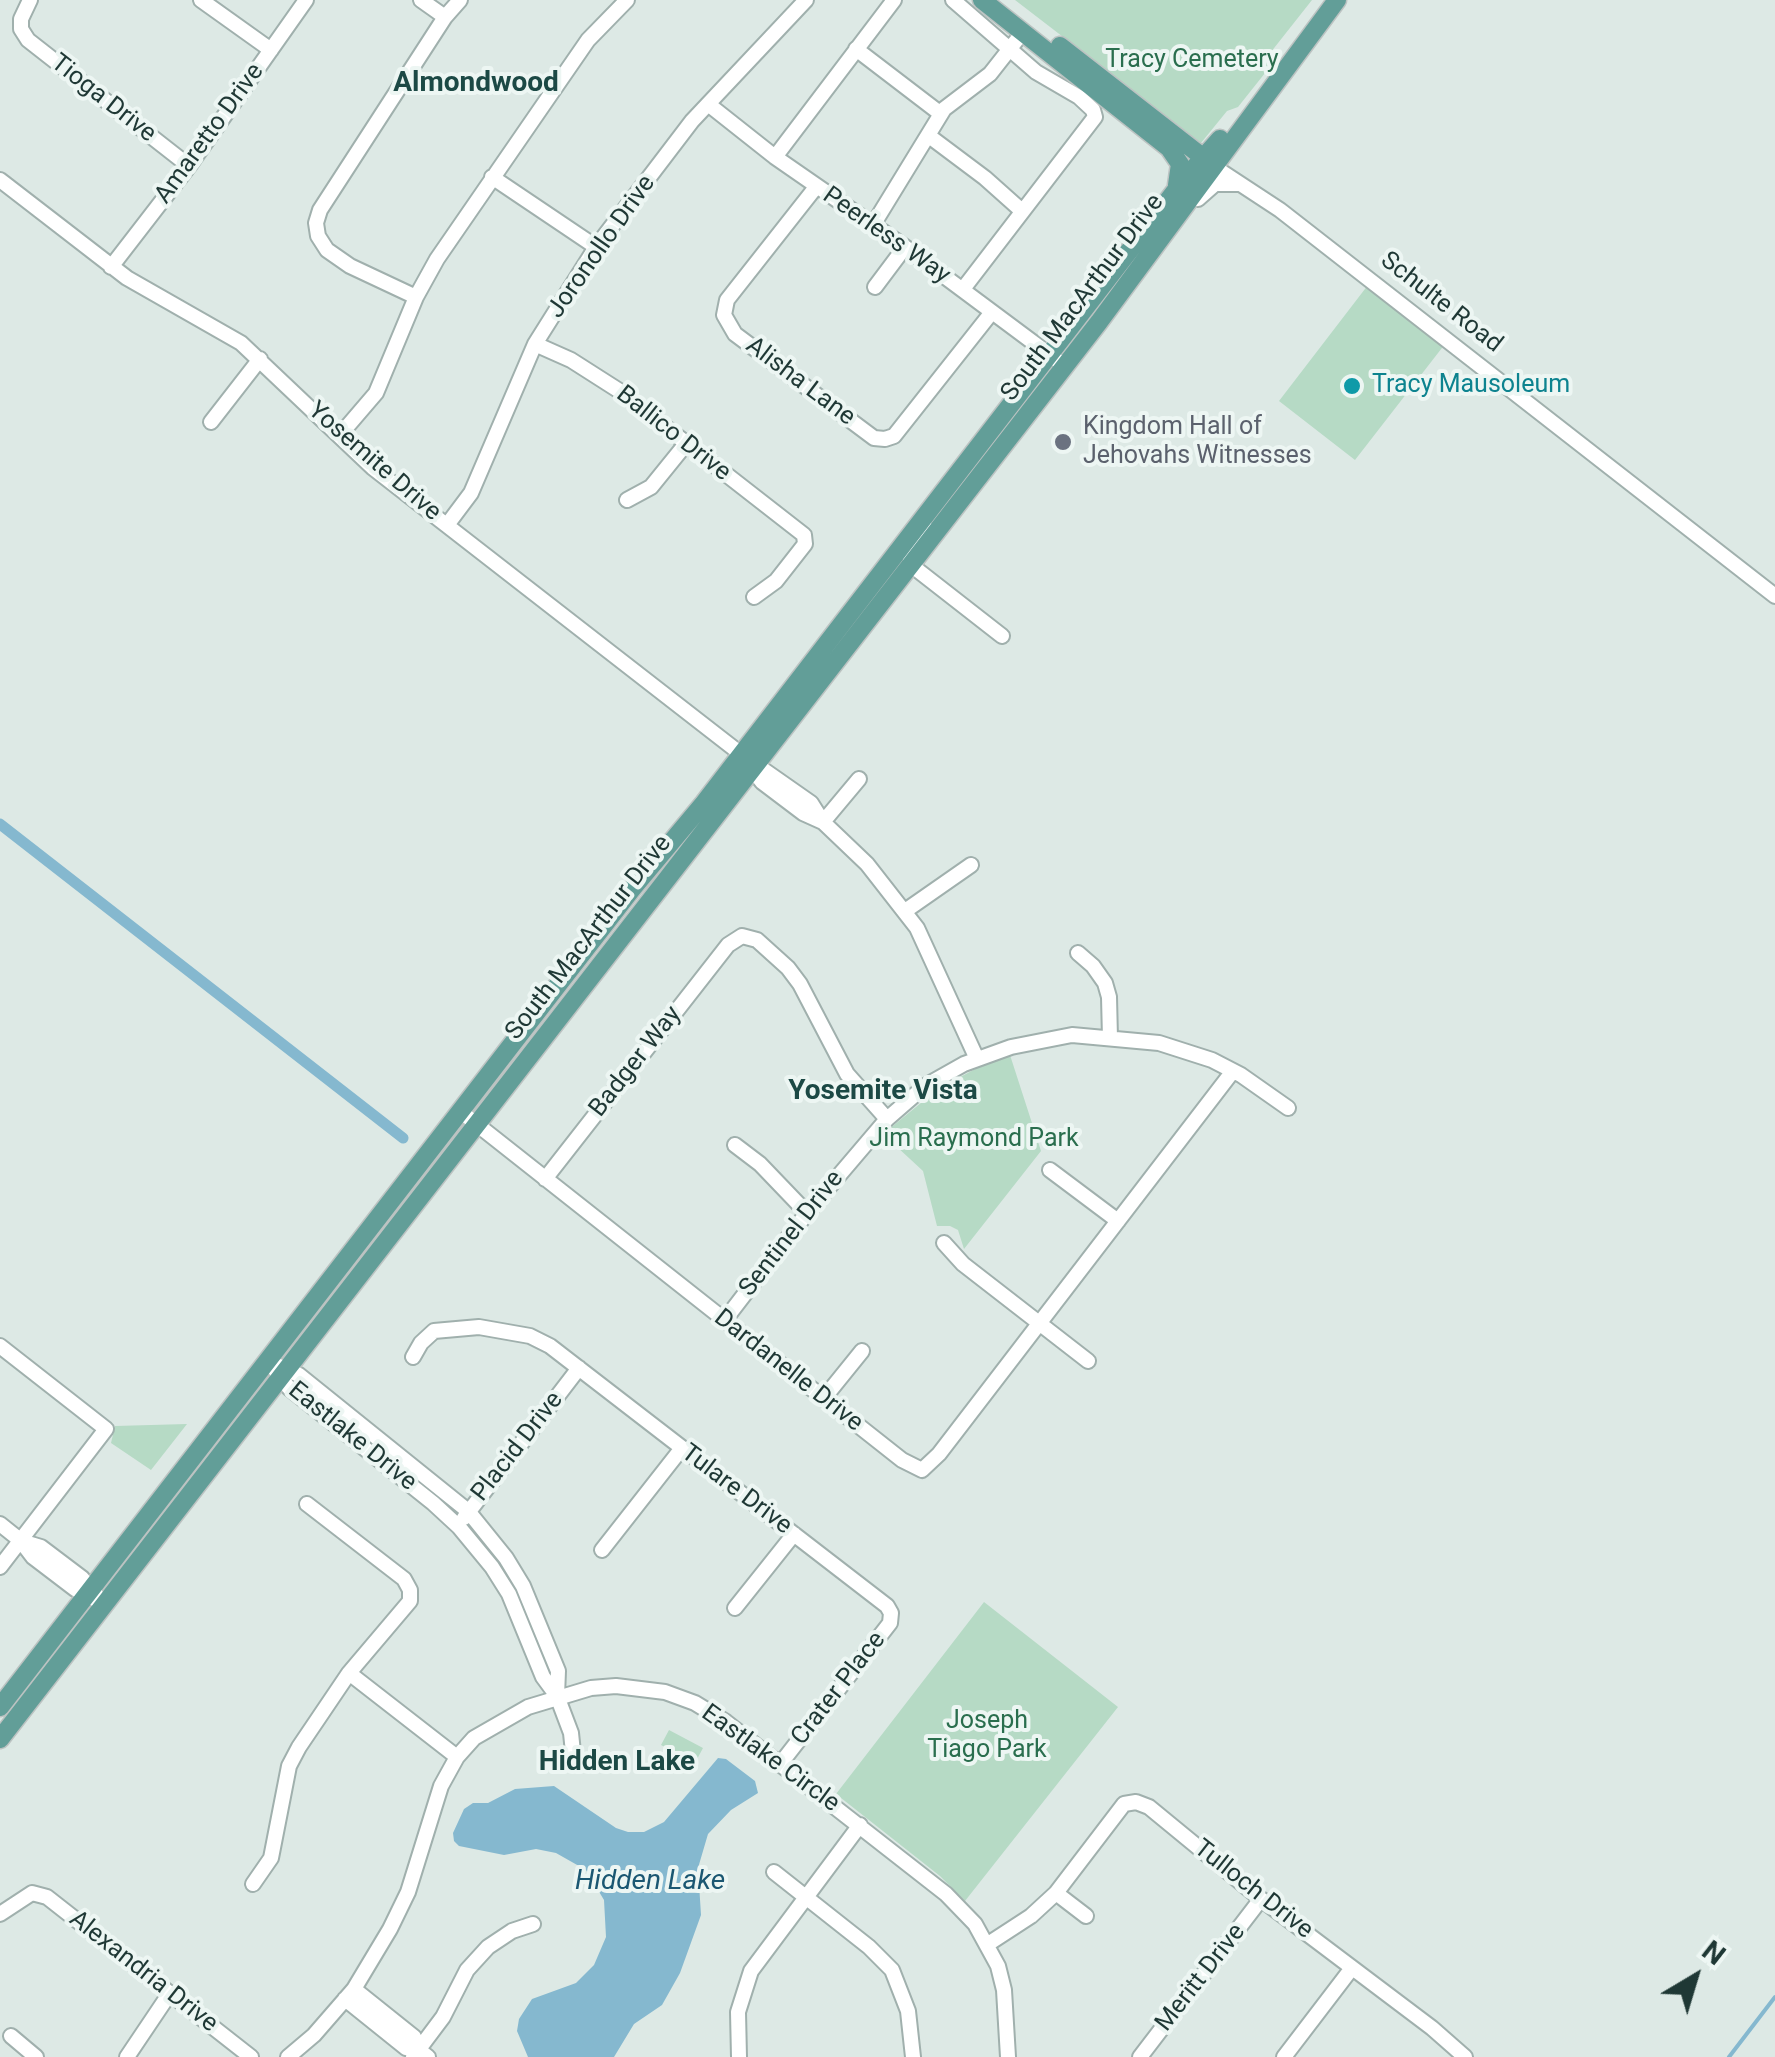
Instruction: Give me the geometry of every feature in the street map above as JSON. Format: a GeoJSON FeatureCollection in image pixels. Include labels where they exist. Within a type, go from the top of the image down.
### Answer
{"type":"FeatureCollection","features":[{"type":"Feature","properties":{"kind":"main road"},"geometry":{"type":"LineString","coordinates":[[982,0],[1174,152],[1180,173],[1173,194]]}},
{"type":"Feature","properties":{"kind":"main road","name":"Schulte Road"},"geometry":{"type":"LineString","coordinates":[[1001,0],[1206,161]]}},
{"type":"Feature","properties":{"kind":"main road"},"geometry":{"type":"LineString","coordinates":[[1206,161],[1327,0]]}},
{"type":"Feature","properties":{"kind":"main road"},"geometry":{"type":"LineString","coordinates":[[1206,161],[1337,0]]}},
{"type":"Feature","properties":{"kind":"main road","name":"Schulte Road"},"geometry":{"type":"LineString","coordinates":[[1065,65],[1206,161]]}},
{"type":"Feature","properties":{"kind":"main road","name":"South MacArthur Drive"},"geometry":{"type":"LineString","coordinates":[[0,1707],[268,1361],[911,566],[1173,194],[1206,161]]}},
{"type":"Feature","properties":{"kind":"main road","name":"South MacArthur Drive"},"geometry":{"type":"LineString","coordinates":[[751,762],[948,486],[1156,242],[1206,161]]}},
{"type":"Feature","properties":{"kind":"main road","name":"South MacArthur Drive"},"geometry":{"type":"LineString","coordinates":[[0,1738],[283,1373],[468,1117]]}},
{"type":"Feature","properties":{"kind":"street","name":"Tioga Drive"},"geometry":{"type":"LineString","coordinates":[[30,0],[24,9],[21,29],[28,40],[189,166]]}},
{"type":"Feature","properties":{"kind":"street"},"geometry":{"type":"LineString","coordinates":[[201,0],[271,50]]}},
{"type":"Feature","properties":{"kind":"street","name":"Amaretto Drive"},"geometry":{"type":"LineString","coordinates":[[111,267],[189,166],[306,0]]}},
{"type":"Feature","properties":{"kind":"street"},"geometry":{"type":"LineString","coordinates":[[421,0],[445,17]]}},
{"type":"Feature","properties":{"kind":"street"},"geometry":{"type":"LineString","coordinates":[[416,298],[350,266],[327,250],[316,232],[320,210],[445,17],[460,0]]}},
{"type":"Feature","properties":{"kind":"street"},"geometry":{"type":"LineString","coordinates":[[340,435],[376,393],[436,259],[588,40],[627,0]]}},
{"type":"Feature","properties":{"kind":"street","name":"Joronollo Drive"},"geometry":{"type":"LineString","coordinates":[[446,526],[470,493],[535,344],[596,247],[708,104],[806,0]]}},
{"type":"Feature","properties":{"kind":"street"},"geometry":{"type":"LineString","coordinates":[[775,157],[894,0]]}},
{"type":"Feature","properties":{"kind":"street"},"geometry":{"type":"LineString","coordinates":[[953,0],[1045,78],[1094,110],[1095,117],[962,289]]}},
{"type":"Feature","properties":{"kind":"street"},"geometry":{"type":"LineString","coordinates":[[873,224],[941,114],[955,98],[990,74],[1023,32]]}},
{"type":"Feature","properties":{"kind":"street"},"geometry":{"type":"LineString","coordinates":[[856,48],[941,114]]}},
{"type":"Feature","properties":{"kind":"street","name":"Peerless Way"},"geometry":{"type":"LineString","coordinates":[[708,104],[775,157],[1058,360]]}},
{"type":"Feature","properties":{"kind":"street"},"geometry":{"type":"LineString","coordinates":[[928,136],[985,178],[1022,212]]}},
{"type":"Feature","properties":{"kind":"street","name":"Schulte Road"},"geometry":{"type":"LineString","coordinates":[[1206,161],[1245,186],[1775,596]]}},
{"type":"Feature","properties":{"kind":"street"},"geometry":{"type":"LineString","coordinates":[[492,178],[596,247]]}},
{"type":"Feature","properties":{"kind":"street","name":"Yosemite Drive"},"geometry":{"type":"LineString","coordinates":[[0,180],[111,267],[223,331],[260,359],[373,468],[751,762],[803,813],[823,822],[867,864],[905,911],[937,967],[978,1060]]}},
{"type":"Feature","properties":{"kind":"street"},"geometry":{"type":"LineString","coordinates":[[1156,242],[1175,230],[1207,188],[1223,182],[1245,186]]}},
{"type":"Feature","properties":{"kind":"street","name":"Alisha Lane"},"geometry":{"type":"LineString","coordinates":[[816,186],[727,300],[724,315],[735,334],[874,438],[886,440],[907,423],[992,312]]}},
{"type":"Feature","properties":{"kind":"street"},"geometry":{"type":"LineString","coordinates":[[875,287],[904,246]]}},
{"type":"Feature","properties":{"kind":"street","name":"Ballico Drive"},"geometry":{"type":"LineString","coordinates":[[535,344],[571,360],[618,390],[804,535],[805,544],[776,581],[754,597]]}},
{"type":"Feature","properties":{"kind":"street"},"geometry":{"type":"LineString","coordinates":[[211,422],[260,359]]}},
{"type":"Feature","properties":{"kind":"street"},"geometry":{"type":"LineString","coordinates":[[626,500],[652,487],[685,445]]}},
{"type":"Feature","properties":{"kind":"street"},"geometry":{"type":"LineString","coordinates":[[948,486],[938,512],[909,552],[911,566],[1002,636]]}},
{"type":"Feature","properties":{"kind":"street"},"geometry":{"type":"LineString","coordinates":[[823,822],[859,779]]}},
{"type":"Feature","properties":{"kind":"street"},"geometry":{"type":"LineString","coordinates":[[905,911],[970,864]]}},
{"type":"Feature","properties":{"kind":"street","name":"Badger Way"},"geometry":{"type":"LineString","coordinates":[[545,1179],[736,938],[750,937],[788,968],[847,1074],[887,1118]]}},
{"type":"Feature","properties":{"kind":"street"},"geometry":{"type":"LineString","coordinates":[[1078,953],[1105,983],[1110,1038]]}},
{"type":"Feature","properties":{"kind":"street","name":"Sentinel Drive"},"geometry":{"type":"LineString","coordinates":[[724,1321],[806,1213],[887,1118],[925,1086],[1011,1047],[1072,1035],[1158,1042],[1212,1060],[1288,1108]]}},
{"type":"Feature","properties":{"kind":"street"},"geometry":{"type":"LineString","coordinates":[[1040,1323],[1233,1071]]}},
{"type":"Feature","properties":{"kind":"street","name":"Dardanelle Drive"},"geometry":{"type":"LineString","coordinates":[[468,1117],[902,1460],[922,1470],[1040,1323]]}},
{"type":"Feature","properties":{"kind":"street"},"geometry":{"type":"LineString","coordinates":[[736,1146],[760,1164],[806,1213]]}},
{"type":"Feature","properties":{"kind":"street"},"geometry":{"type":"LineString","coordinates":[[1050,1170],[1118,1221]]}},
{"type":"Feature","properties":{"kind":"street"},"geometry":{"type":"LineString","coordinates":[[944,1243],[963,1264],[1088,1361]]}},
{"type":"Feature","properties":{"kind":"street","name":"Tulare Drive"},"geometry":{"type":"LineString","coordinates":[[414,1357],[434,1331],[478,1327],[530,1336],[550,1346],[888,1606],[891,1614]]}},
{"type":"Feature","properties":{"kind":"street"},"geometry":{"type":"LineString","coordinates":[[0,1346],[106,1428],[0,1567]]}},
{"type":"Feature","properties":{"kind":"street"},"geometry":{"type":"LineString","coordinates":[[824,1398],[862,1350]]}},
{"type":"Feature","properties":{"kind":"street","name":"Eastlake Drive"},"geometry":{"type":"LineString","coordinates":[[268,1361],[354,1418],[468,1510],[523,1586],[558,1671],[557,1696]]}},
{"type":"Feature","properties":{"kind":"street","name":"Placid Drive"},"geometry":{"type":"LineString","coordinates":[[459,1527],[468,1510],[579,1368]]}},
{"type":"Feature","properties":{"kind":"street","name":"Eastlake Drive"},"geometry":{"type":"LineString","coordinates":[[283,1373],[289,1388],[390,1466],[459,1527],[492,1567],[509,1594],[543,1678],[557,1696],[571,1733],[574,1762]]}},
{"type":"Feature","properties":{"kind":"street"},"geometry":{"type":"LineString","coordinates":[[602,1550],[682,1448]]}},
{"type":"Feature","properties":{"kind":"street"},"geometry":{"type":"LineString","coordinates":[[253,1884],[277,1839],[288,1766],[349,1674],[408,1606],[410,1590],[404,1580],[307,1504]]}},
{"type":"Feature","properties":{"kind":"street"},"geometry":{"type":"LineString","coordinates":[[0,1524],[20,1540],[41,1547],[104,1604]]}},
{"type":"Feature","properties":{"kind":"street"},"geometry":{"type":"LineString","coordinates":[[735,1608],[794,1534]]}},
{"type":"Feature","properties":{"kind":"street","name":"Crater Place"},"geometry":{"type":"LineString","coordinates":[[781,1763],[890,1623],[891,1614]]}},
{"type":"Feature","properties":{"kind":"street"},"geometry":{"type":"LineString","coordinates":[[349,1674],[457,1757]]}},
{"type":"Feature","properties":{"kind":"street","name":"Eastlake Circle"},"geometry":{"type":"LineString","coordinates":[[288,2057],[314,2036],[350,1994],[390,1929],[408,1892],[441,1786],[457,1757],[474,1738],[528,1707],[557,1696],[616,1686],[665,1692],[695,1703],[726,1722],[946,1894],[988,1944],[1004,1990],[1008,2057]]}},
{"type":"Feature","properties":{"kind":"street","name":"Tulloch Drive"},"geometry":{"type":"LineString","coordinates":[[988,1944],[1031,1916],[1056,1892],[1124,1804],[1136,1802],[1149,1807],[1466,2057]]}},
{"type":"Feature","properties":{"kind":"street"},"geometry":{"type":"LineString","coordinates":[[739,2057],[738,2012],[759,1957],[860,1826]]}},
{"type":"Feature","properties":{"kind":"street"},"geometry":{"type":"LineString","coordinates":[[774,1872],[892,1970],[908,2011],[913,2057]]}},
{"type":"Feature","properties":{"kind":"street"},"geometry":{"type":"LineString","coordinates":[[1056,1892],[1086,1916]]}},
{"type":"Feature","properties":{"kind":"street","name":"Alexandria Drive"},"geometry":{"type":"LineString","coordinates":[[0,1914],[32,1893],[47,1897],[251,2057]]}},
{"type":"Feature","properties":{"kind":"street","name":"Meritt Drive"},"geometry":{"type":"LineString","coordinates":[[1140,2057],[1261,1899]]}},
{"type":"Feature","properties":{"kind":"street"},"geometry":{"type":"LineString","coordinates":[[350,1994],[406,2048],[420,2054],[467,1970],[488,1947],[533,1924]]}},
{"type":"Feature","properties":{"kind":"street"},"geometry":{"type":"LineString","coordinates":[[1284,2057],[1352,1968]]}},
{"type":"Feature","properties":{"kind":"street"},"geometry":{"type":"LineString","coordinates":[[127,2057],[170,1994]]}},
{"type":"Feature","properties":{"kind":"street"},"geometry":{"type":"LineString","coordinates":[[11,2036],[36,2057]]}},
{"type":"Feature","properties":{"kind":"green space","name":"Tracy Cemetery"},"geometry":{"type":"Polygon","coordinates":[[[1015,0],[1312,0],[1267,57],[1269,68],[1238,107],[1227,111],[1201,143],[1015,0]]]}},
{"type":"Feature","properties":{"kind":"green space"},"geometry":{"type":"Polygon","coordinates":[[[1368,285],[1445,344],[1355,460],[1279,401],[1368,285]]]}},
{"type":"Feature","properties":{"kind":"green space","name":"Jim Raymond Park"},"geometry":{"type":"Polygon","coordinates":[[[1010,1055],[1041,1151],[964,1249],[958,1230],[937,1226],[923,1171],[883,1134],[938,1089],[1010,1055]]]}},
{"type":"Feature","properties":{"kind":"green space"},"geometry":{"type":"Polygon","coordinates":[[[187,1424],[151,1470],[111,1443],[115,1426],[187,1424]]]}},
{"type":"Feature","properties":{"kind":"green space","name":"Joseph Tiago Park"},"geometry":{"type":"Polygon","coordinates":[[[984,1602],[1118,1707],[965,1901],[940,1876],[836,1794],[984,1602]]]}},
{"type":"Feature","properties":{"kind":"green space"},"geometry":{"type":"Polygon","coordinates":[[[669,1730],[703,1748],[695,1763],[661,1745],[669,1730]]]}},
{"type":"Feature","properties":{"kind":"water","name":"Hidden Lake"},"geometry":{"type":"Polygon","coordinates":[[[718,1758],[726,1759],[755,1781],[758,1793],[731,1810],[708,1834],[698,1868],[701,1915],[680,1973],[662,2005],[634,2024],[614,2057],[528,2057],[517,2031],[519,2019],[532,1999],[576,1983],[594,1965],[606,1937],[604,1900],[586,1870],[556,1853],[536,1849],[504,1855],[459,1846],[453,1833],[464,1809],[473,1803],[488,1803],[515,1789],[554,1786],[616,1828],[644,1832],[664,1822],[718,1758]]]}},
{"type":"Feature","properties":{"kind":"waterway"},"geometry":{"type":"LineString","coordinates":[[0,824],[403,1138]]}},
{"type":"Feature","properties":{"kind":"waterway"},"geometry":{"type":"LineString","coordinates":[[1729,2057],[1775,1997]]}},
{"type":"Feature","properties":{"kind":"place","name":"Tracy Mausoleum"},"geometry":{"type":"Point","coordinates":[1352,386]}},
{"type":"Feature","properties":{"kind":"place","name":"Kingdom Hall of Jehovahs Witnesses"},"geometry":{"type":"Point","coordinates":[1063,442]}},
{"type":"Feature","properties":{"kind":"district","name":"Almondwood"},"geometry":{"type":"Point","coordinates":[476,84]}},
{"type":"Feature","properties":{"kind":"district","name":"Yosemite Vista"},"geometry":{"type":"Point","coordinates":[883,1092]}},
{"type":"Feature","properties":{"kind":"district","name":"Hidden Lake"},"geometry":{"type":"Point","coordinates":[617,1763]}}]}
